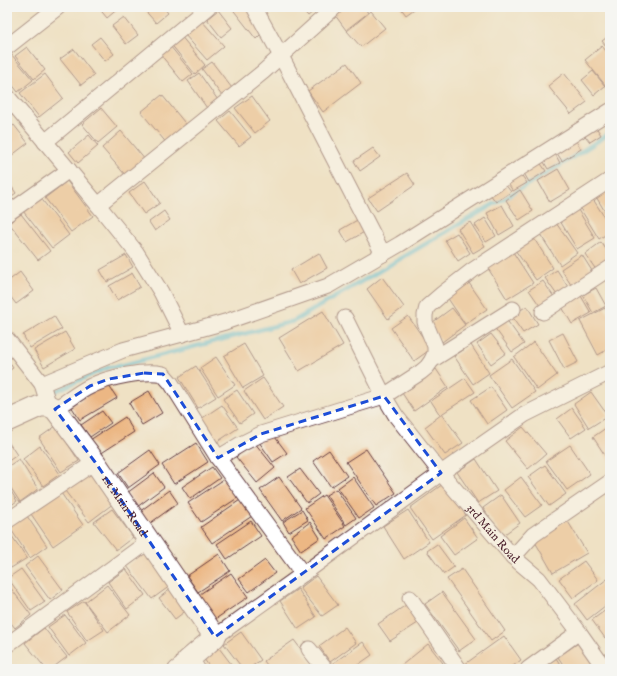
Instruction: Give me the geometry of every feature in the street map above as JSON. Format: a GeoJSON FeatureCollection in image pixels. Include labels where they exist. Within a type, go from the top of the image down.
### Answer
{"type":"FeatureCollection","features":[{"type":"Feature","properties":{"kind":"main road"},"geometry":{"type":"LineString","coordinates":[[7,421],[40,406],[47,398]]}},
{"type":"Feature","properties":{"kind":"main road","name":"1st Main Road"},"geometry":{"type":"LineString","coordinates":[[47,398],[95,462],[215,637]]}},
{"type":"Feature","properties":{"kind":"main road"},"geometry":{"type":"LineString","coordinates":[[186,666],[215,637]]}},
{"type":"Feature","properties":{"kind":"street"},"geometry":{"type":"LineString","coordinates":[[7,47],[58,7]]}},
{"type":"Feature","properties":{"kind":"street"},"geometry":{"type":"LineString","coordinates":[[45,142],[208,7]]}},
{"type":"Feature","properties":{"kind":"street"},"geometry":{"type":"LineString","coordinates":[[254,7],[281,56],[383,254]]}},
{"type":"Feature","properties":{"kind":"street"},"geometry":{"type":"LineString","coordinates":[[98,205],[263,72],[335,7]]}},
{"type":"Feature","properties":{"kind":"street"},"geometry":{"type":"LineString","coordinates":[[7,96],[136,252],[161,292],[182,334]]}},
{"type":"Feature","properties":{"kind":"street"},"geometry":{"type":"LineString","coordinates":[[47,398],[123,350],[225,322],[328,286],[400,244],[610,111]]}},
{"type":"Feature","properties":{"kind":"street"},"geometry":{"type":"LineString","coordinates":[[7,214],[69,170]]}},
{"type":"Feature","properties":{"kind":"street"},"geometry":{"type":"LineString","coordinates":[[218,458],[261,434],[384,396],[421,372],[427,367],[435,353],[435,346],[425,322],[427,307],[473,270],[610,180]]}},
{"type":"Feature","properties":{"kind":"street"},"geometry":{"type":"LineString","coordinates":[[543,312],[608,274]]}},
{"type":"Feature","properties":{"kind":"street"},"geometry":{"type":"LineString","coordinates":[[432,360],[513,309]]}},
{"type":"Feature","properties":{"kind":"street","name":"3rd Main Road"},"geometry":{"type":"LineString","coordinates":[[345,318],[384,396],[396,416],[441,473],[513,557],[539,579],[605,669]]}},
{"type":"Feature","properties":{"kind":"street","name":"1st Main Road"},"geometry":{"type":"LineString","coordinates":[[7,339],[47,398]]}},
{"type":"Feature","properties":{"kind":"street"},"geometry":{"type":"LineString","coordinates":[[47,398],[109,379],[144,373],[157,372],[164,374],[218,458],[303,574]]}},
{"type":"Feature","properties":{"kind":"street"},"geometry":{"type":"LineString","coordinates":[[215,637],[441,473],[524,415],[610,372]]}},
{"type":"Feature","properties":{"kind":"street"},"geometry":{"type":"LineString","coordinates":[[7,521],[95,462]]}},
{"type":"Feature","properties":{"kind":"street"},"geometry":{"type":"LineString","coordinates":[[513,557],[533,535],[610,482]]}},
{"type":"Feature","properties":{"kind":"street"},"geometry":{"type":"LineString","coordinates":[[7,645],[149,541]]}},
{"type":"Feature","properties":{"kind":"street"},"geometry":{"type":"LineString","coordinates":[[410,598],[459,669]]}},
{"type":"Feature","properties":{"kind":"street"},"geometry":{"type":"LineString","coordinates":[[528,669],[579,632]]}},
{"type":"Feature","properties":{"kind":"street"},"geometry":{"type":"LineString","coordinates":[[310,649],[325,669]]}},
{"type":"Feature","properties":{"kind":"highlighted area"},"geometry":{"type":"Polygon","coordinates":[[[144,373],[163,374],[218,458],[261,434],[384,396],[441,473],[215,637],[95,462],[55,409],[90,386],[109,379],[144,373]]]}},
{"type":"Feature","properties":{"kind":"building"},"geometry":{"type":"Polygon","coordinates":[[[98,7],[120,7],[107,18],[98,7]]]}},
{"type":"Feature","properties":{"kind":"building"},"geometry":{"type":"Polygon","coordinates":[[[142,7],[163,7],[168,13],[156,23],[142,7]]]}},
{"type":"Feature","properties":{"kind":"building"},"geometry":{"type":"Polygon","coordinates":[[[231,7],[247,7],[263,32],[256,39],[231,7]]]}},
{"type":"Feature","properties":{"kind":"building"},"geometry":{"type":"Polygon","coordinates":[[[300,7],[319,7],[308,16],[300,7]]]}},
{"type":"Feature","properties":{"kind":"building"},"geometry":{"type":"Polygon","coordinates":[[[338,7],[364,7],[368,13],[346,30],[332,11],[338,7]]]}},
{"type":"Feature","properties":{"kind":"building"},"geometry":{"type":"Polygon","coordinates":[[[400,7],[417,7],[406,15],[400,7]]]}},
{"type":"Feature","properties":{"kind":"building"},"geometry":{"type":"Polygon","coordinates":[[[218,10],[232,28],[221,37],[207,19],[218,10]]]}},
{"type":"Feature","properties":{"kind":"building"},"geometry":{"type":"Polygon","coordinates":[[[371,11],[385,28],[361,47],[347,31],[371,11]]]}},
{"type":"Feature","properties":{"kind":"building"},"geometry":{"type":"Polygon","coordinates":[[[124,17],[138,35],[126,44],[112,26],[124,17]]]}},
{"type":"Feature","properties":{"kind":"building"},"geometry":{"type":"Polygon","coordinates":[[[202,21],[224,46],[207,60],[185,35],[202,21]]]}},
{"type":"Feature","properties":{"kind":"building"},"geometry":{"type":"Polygon","coordinates":[[[180,35],[205,65],[195,74],[170,43],[180,35]]]}},
{"type":"Feature","properties":{"kind":"building"},"geometry":{"type":"Polygon","coordinates":[[[610,35],[610,51],[602,41],[610,35]]]}},
{"type":"Feature","properties":{"kind":"building"},"geometry":{"type":"Polygon","coordinates":[[[100,37],[114,54],[105,61],[91,44],[100,37]]]}},
{"type":"Feature","properties":{"kind":"building"},"geometry":{"type":"Polygon","coordinates":[[[170,46],[193,74],[183,82],[160,54],[170,46]]]}},
{"type":"Feature","properties":{"kind":"building"},"geometry":{"type":"Polygon","coordinates":[[[602,46],[610,56],[610,91],[585,60],[602,46]]]}},
{"type":"Feature","properties":{"kind":"building"},"geometry":{"type":"Polygon","coordinates":[[[27,47],[45,70],[34,79],[15,56],[27,47]]]}},
{"type":"Feature","properties":{"kind":"building"},"geometry":{"type":"Polygon","coordinates":[[[74,49],[94,75],[81,85],[60,59],[74,49]]]}},
{"type":"Feature","properties":{"kind":"building"},"geometry":{"type":"Polygon","coordinates":[[[11,54],[33,80],[18,92],[7,78],[7,57],[11,54]]]}},
{"type":"Feature","properties":{"kind":"building"},"geometry":{"type":"Polygon","coordinates":[[[212,62],[235,92],[225,100],[202,69],[212,62]]]}},
{"type":"Feature","properties":{"kind":"building"},"geometry":{"type":"Polygon","coordinates":[[[347,63],[361,83],[323,112],[308,91],[347,63]]]}},
{"type":"Feature","properties":{"kind":"building"},"geometry":{"type":"Polygon","coordinates":[[[593,71],[605,86],[594,95],[582,80],[593,71]]]}},
{"type":"Feature","properties":{"kind":"building"},"geometry":{"type":"Polygon","coordinates":[[[199,73],[220,103],[209,111],[188,81],[199,73]]]}},
{"type":"Feature","properties":{"kind":"building"},"geometry":{"type":"Polygon","coordinates":[[[564,73],[587,102],[571,114],[548,86],[564,73]]]}},
{"type":"Feature","properties":{"kind":"building"},"geometry":{"type":"Polygon","coordinates":[[[45,74],[63,98],[39,117],[20,93],[45,74]]]}},
{"type":"Feature","properties":{"kind":"building"},"geometry":{"type":"Polygon","coordinates":[[[162,95],[189,128],[168,145],[141,112],[162,95]]]}},
{"type":"Feature","properties":{"kind":"building"},"geometry":{"type":"Polygon","coordinates":[[[252,96],[270,121],[255,133],[235,108],[252,96]]]}},
{"type":"Feature","properties":{"kind":"building"},"geometry":{"type":"Polygon","coordinates":[[[101,108],[117,127],[98,143],[82,124],[101,108]]]}},
{"type":"Feature","properties":{"kind":"building"},"geometry":{"type":"Polygon","coordinates":[[[230,111],[251,137],[239,146],[218,121],[230,111]]]}},
{"type":"Feature","properties":{"kind":"building"},"geometry":{"type":"Polygon","coordinates":[[[594,124],[601,135],[590,142],[582,132],[594,124]]]}},
{"type":"Feature","properties":{"kind":"building"},"geometry":{"type":"Polygon","coordinates":[[[14,125],[28,143],[7,159],[7,130],[14,125]]]}},
{"type":"Feature","properties":{"kind":"building"},"geometry":{"type":"Polygon","coordinates":[[[121,131],[146,161],[127,177],[102,148],[121,131]]]}},
{"type":"Feature","properties":{"kind":"building"},"geometry":{"type":"Polygon","coordinates":[[[89,135],[98,146],[78,163],[69,152],[89,135]]]}},
{"type":"Feature","properties":{"kind":"building"},"geometry":{"type":"Polygon","coordinates":[[[575,139],[581,149],[562,161],[555,150],[575,139]]]}},
{"type":"Feature","properties":{"kind":"building"},"geometry":{"type":"Polygon","coordinates":[[[373,148],[380,157],[360,171],[354,161],[373,148]]]}},
{"type":"Feature","properties":{"kind":"building"},"geometry":{"type":"Polygon","coordinates":[[[553,150],[560,163],[548,169],[541,157],[553,150]]]}},
{"type":"Feature","properties":{"kind":"building"},"geometry":{"type":"Polygon","coordinates":[[[537,158],[546,171],[529,182],[521,168],[537,158]]]}},
{"type":"Feature","properties":{"kind":"building"},"geometry":{"type":"Polygon","coordinates":[[[558,169],[570,190],[550,202],[538,181],[558,169]]]}},
{"type":"Feature","properties":{"kind":"building"},"geometry":{"type":"Polygon","coordinates":[[[518,170],[527,183],[513,191],[505,179],[518,170]]]}},
{"type":"Feature","properties":{"kind":"building"},"geometry":{"type":"Polygon","coordinates":[[[407,173],[415,185],[377,211],[368,198],[407,173]]]}},
{"type":"Feature","properties":{"kind":"building"},"geometry":{"type":"Polygon","coordinates":[[[7,180],[16,193],[7,200],[7,180]]]}},
{"type":"Feature","properties":{"kind":"building"},"geometry":{"type":"Polygon","coordinates":[[[502,180],[511,192],[496,202],[487,190],[502,180]]]}},
{"type":"Feature","properties":{"kind":"building"},"geometry":{"type":"Polygon","coordinates":[[[67,181],[93,216],[71,232],[45,198],[67,181]]]}},
{"type":"Feature","properties":{"kind":"building"},"geometry":{"type":"Polygon","coordinates":[[[145,181],[160,203],[144,214],[129,193],[145,181]]]}},
{"type":"Feature","properties":{"kind":"building"},"geometry":{"type":"Polygon","coordinates":[[[610,187],[610,220],[595,195],[610,187]]]}},
{"type":"Feature","properties":{"kind":"building"},"geometry":{"type":"Polygon","coordinates":[[[520,190],[533,211],[519,220],[506,200],[520,190]]]}},
{"type":"Feature","properties":{"kind":"building"},"geometry":{"type":"Polygon","coordinates":[[[591,196],[610,226],[610,232],[599,239],[578,205],[591,196]]]}},
{"type":"Feature","properties":{"kind":"building"},"geometry":{"type":"Polygon","coordinates":[[[40,197],[69,235],[52,248],[23,211],[40,197]]]}},
{"type":"Feature","properties":{"kind":"building"},"geometry":{"type":"Polygon","coordinates":[[[502,205],[514,226],[499,235],[487,213],[502,205]]]}},
{"type":"Feature","properties":{"kind":"building"},"geometry":{"type":"Polygon","coordinates":[[[575,205],[595,238],[577,249],[557,216],[575,205]]]}},
{"type":"Feature","properties":{"kind":"building"},"geometry":{"type":"Polygon","coordinates":[[[164,211],[170,220],[155,231],[149,222],[164,211]]]}},
{"type":"Feature","properties":{"kind":"building"},"geometry":{"type":"Polygon","coordinates":[[[21,214],[50,251],[38,260],[9,223],[21,214]]]}},
{"type":"Feature","properties":{"kind":"building"},"geometry":{"type":"Polygon","coordinates":[[[485,218],[496,236],[486,242],[475,225],[485,218]]]}},
{"type":"Feature","properties":{"kind":"building"},"geometry":{"type":"Polygon","coordinates":[[[359,219],[366,231],[347,242],[340,230],[359,219]]]}},
{"type":"Feature","properties":{"kind":"building"},"geometry":{"type":"Polygon","coordinates":[[[470,222],[485,246],[473,253],[458,229],[470,222]]]}},
{"type":"Feature","properties":{"kind":"building"},"geometry":{"type":"Polygon","coordinates":[[[556,223],[577,253],[560,265],[540,234],[556,223]]]}},
{"type":"Feature","properties":{"kind":"building"},"geometry":{"type":"Polygon","coordinates":[[[457,233],[470,253],[458,261],[445,240],[457,233]]]}},
{"type":"Feature","properties":{"kind":"building"},"geometry":{"type":"Polygon","coordinates":[[[531,234],[553,268],[536,280],[513,247],[531,234]]]}},
{"type":"Feature","properties":{"kind":"building"},"geometry":{"type":"Polygon","coordinates":[[[601,242],[610,255],[610,262],[597,271],[585,254],[601,242]]]}},
{"type":"Feature","properties":{"kind":"building"},"geometry":{"type":"Polygon","coordinates":[[[511,249],[533,283],[507,299],[486,265],[511,249]]]}},
{"type":"Feature","properties":{"kind":"building"},"geometry":{"type":"Polygon","coordinates":[[[319,253],[327,268],[299,284],[291,270],[319,253]]]}},
{"type":"Feature","properties":{"kind":"building"},"geometry":{"type":"Polygon","coordinates":[[[126,255],[133,267],[107,282],[100,270],[126,255]]]}},
{"type":"Feature","properties":{"kind":"building"},"geometry":{"type":"Polygon","coordinates":[[[582,255],[594,274],[573,288],[561,269],[582,255]]]}},
{"type":"Feature","properties":{"kind":"building"},"geometry":{"type":"Polygon","coordinates":[[[557,270],[568,287],[557,295],[545,278],[557,270]]]}},
{"type":"Feature","properties":{"kind":"building"},"geometry":{"type":"Polygon","coordinates":[[[20,272],[34,291],[16,304],[7,292],[7,282],[20,272]]]}},
{"type":"Feature","properties":{"kind":"building"},"geometry":{"type":"Polygon","coordinates":[[[132,273],[140,287],[117,300],[109,286],[132,273]]]}},
{"type":"Feature","properties":{"kind":"building"},"geometry":{"type":"Polygon","coordinates":[[[382,277],[404,307],[388,319],[367,289],[382,277]]]}},
{"type":"Feature","properties":{"kind":"building"},"geometry":{"type":"Polygon","coordinates":[[[543,281],[554,297],[540,306],[529,290],[543,281]]]}},
{"type":"Feature","properties":{"kind":"building"},"geometry":{"type":"Polygon","coordinates":[[[469,283],[487,309],[465,324],[447,297],[469,283]]]}},
{"type":"Feature","properties":{"kind":"building"},"geometry":{"type":"Polygon","coordinates":[[[596,288],[606,306],[593,313],[583,295],[596,288]]]}},
{"type":"Feature","properties":{"kind":"building"},"geometry":{"type":"Polygon","coordinates":[[[581,296],[591,313],[572,324],[562,307],[581,296]]]}},
{"type":"Feature","properties":{"kind":"building"},"geometry":{"type":"Polygon","coordinates":[[[527,306],[538,324],[523,333],[511,316],[527,306]]]}},
{"type":"Feature","properties":{"kind":"building"},"geometry":{"type":"Polygon","coordinates":[[[452,308],[465,325],[442,342],[429,325],[452,308]]]}},
{"type":"Feature","properties":{"kind":"building"},"geometry":{"type":"Polygon","coordinates":[[[605,308],[610,317],[610,348],[598,355],[580,321],[605,308]]]}},
{"type":"Feature","properties":{"kind":"building"},"geometry":{"type":"Polygon","coordinates":[[[323,311],[343,345],[299,371],[279,338],[323,311]]]}},
{"type":"Feature","properties":{"kind":"building"},"geometry":{"type":"Polygon","coordinates":[[[54,316],[62,329],[30,348],[23,335],[54,316]]]}},
{"type":"Feature","properties":{"kind":"building"},"geometry":{"type":"Polygon","coordinates":[[[408,316],[431,349],[414,361],[391,328],[408,316]]]}},
{"type":"Feature","properties":{"kind":"building"},"geometry":{"type":"Polygon","coordinates":[[[506,319],[524,344],[512,352],[494,327],[506,319]]]}},
{"type":"Feature","properties":{"kind":"building"},"geometry":{"type":"Polygon","coordinates":[[[65,332],[75,349],[44,367],[34,350],[65,332]]]}},
{"type":"Feature","properties":{"kind":"building"},"geometry":{"type":"Polygon","coordinates":[[[563,333],[578,362],[564,369],[549,340],[563,333]]]}},
{"type":"Feature","properties":{"kind":"building"},"geometry":{"type":"Polygon","coordinates":[[[491,334],[506,353],[491,364],[477,344],[491,334]]]}},
{"type":"Feature","properties":{"kind":"building"},"geometry":{"type":"Polygon","coordinates":[[[534,342],[557,375],[537,390],[514,357],[534,342]]]}},
{"type":"Feature","properties":{"kind":"building"},"geometry":{"type":"Polygon","coordinates":[[[244,344],[263,376],[243,388],[224,356],[244,344]]]}},
{"type":"Feature","properties":{"kind":"building"},"geometry":{"type":"Polygon","coordinates":[[[471,345],[489,373],[473,384],[454,356],[471,345]]]}},
{"type":"Feature","properties":{"kind":"building"},"geometry":{"type":"Polygon","coordinates":[[[216,357],[235,385],[218,396],[200,368],[216,357]]]}},
{"type":"Feature","properties":{"kind":"building"},"geometry":{"type":"Polygon","coordinates":[[[7,359],[13,368],[7,372],[7,359]]]}},
{"type":"Feature","properties":{"kind":"building"},"geometry":{"type":"Polygon","coordinates":[[[512,359],[535,392],[512,408],[489,375],[512,359]]]}},
{"type":"Feature","properties":{"kind":"building"},"geometry":{"type":"Polygon","coordinates":[[[196,366],[216,397],[198,408],[179,377],[196,366]]]}},
{"type":"Feature","properties":{"kind":"building"},"geometry":{"type":"Polygon","coordinates":[[[436,369],[448,387],[414,411],[402,393],[436,369]]]}},
{"type":"Feature","properties":{"kind":"building"},"geometry":{"type":"Polygon","coordinates":[[[263,378],[283,407],[263,420],[244,391],[263,378]]]}},
{"type":"Feature","properties":{"kind":"building"},"geometry":{"type":"Polygon","coordinates":[[[465,378],[475,392],[440,415],[431,401],[465,378]]]}},
{"type":"Feature","properties":{"kind":"building"},"geometry":{"type":"Polygon","coordinates":[[[107,383],[117,398],[80,420],[71,406],[107,383]]]}},
{"type":"Feature","properties":{"kind":"building"},"geometry":{"type":"Polygon","coordinates":[[[491,387],[507,410],[487,424],[471,400],[491,387]]]}},
{"type":"Feature","properties":{"kind":"building"},"geometry":{"type":"Polygon","coordinates":[[[237,390],[253,414],[240,423],[223,399],[237,390]]]}},
{"type":"Feature","properties":{"kind":"building"},"geometry":{"type":"Polygon","coordinates":[[[149,391],[162,413],[142,425],[129,403],[149,391]]]}},
{"type":"Feature","properties":{"kind":"building"},"geometry":{"type":"Polygon","coordinates":[[[591,392],[608,416],[589,428],[574,404],[591,392]]]}},
{"type":"Feature","properties":{"kind":"building"},"geometry":{"type":"Polygon","coordinates":[[[222,405],[238,428],[217,442],[201,419],[222,405]]]}},
{"type":"Feature","properties":{"kind":"building"},"geometry":{"type":"Polygon","coordinates":[[[572,408],[586,428],[571,438],[557,419],[572,408]]]}},
{"type":"Feature","properties":{"kind":"building"},"geometry":{"type":"Polygon","coordinates":[[[102,411],[111,423],[90,437],[81,425],[102,411]]]}},
{"type":"Feature","properties":{"kind":"building"},"geometry":{"type":"Polygon","coordinates":[[[442,414],[463,443],[445,455],[425,427],[442,414]]]}},
{"type":"Feature","properties":{"kind":"building"},"geometry":{"type":"Polygon","coordinates":[[[125,417],[134,432],[100,454],[90,440],[125,417]]]}},
{"type":"Feature","properties":{"kind":"building"},"geometry":{"type":"Polygon","coordinates":[[[610,425],[610,463],[593,437],[610,425]]]}},
{"type":"Feature","properties":{"kind":"building"},"geometry":{"type":"Polygon","coordinates":[[[56,426],[79,461],[61,472],[39,438],[56,426]]]}},
{"type":"Feature","properties":{"kind":"building"},"geometry":{"type":"Polygon","coordinates":[[[523,427],[546,454],[528,469],[505,441],[523,427]]]}},
{"type":"Feature","properties":{"kind":"building"},"geometry":{"type":"Polygon","coordinates":[[[272,433],[287,453],[273,462],[259,442],[272,433]]]}},
{"type":"Feature","properties":{"kind":"building"},"geometry":{"type":"Polygon","coordinates":[[[7,440],[17,455],[7,462],[7,440]]]}},
{"type":"Feature","properties":{"kind":"building"},"geometry":{"type":"Polygon","coordinates":[[[254,442],[275,468],[257,483],[236,457],[254,442]]]}},
{"type":"Feature","properties":{"kind":"building"},"geometry":{"type":"Polygon","coordinates":[[[196,443],[208,462],[174,484],[162,465],[196,443]]]}},
{"type":"Feature","properties":{"kind":"building"},"geometry":{"type":"Polygon","coordinates":[[[570,445],[590,474],[567,490],[546,461],[570,445]]]}},
{"type":"Feature","properties":{"kind":"building"},"geometry":{"type":"Polygon","coordinates":[[[40,446],[60,474],[43,486],[23,459],[40,446]]]}},
{"type":"Feature","properties":{"kind":"building"},"geometry":{"type":"Polygon","coordinates":[[[366,449],[396,493],[376,506],[346,462],[366,449]]]}},
{"type":"Feature","properties":{"kind":"building"},"geometry":{"type":"Polygon","coordinates":[[[150,450],[160,465],[128,488],[118,473],[150,450]]]}},
{"type":"Feature","properties":{"kind":"building"},"geometry":{"type":"Polygon","coordinates":[[[329,450],[347,476],[331,487],[313,461],[329,450]]]}},
{"type":"Feature","properties":{"kind":"building"},"geometry":{"type":"Polygon","coordinates":[[[19,459],[38,489],[20,502],[7,482],[7,467],[19,459]]]}},
{"type":"Feature","properties":{"kind":"building"},"geometry":{"type":"Polygon","coordinates":[[[476,459],[497,491],[478,503],[457,472],[476,459]]]}},
{"type":"Feature","properties":{"kind":"building"},"geometry":{"type":"Polygon","coordinates":[[[545,465],[566,494],[549,506],[528,477],[545,465]]]}},
{"type":"Feature","properties":{"kind":"building"},"geometry":{"type":"Polygon","coordinates":[[[212,467],[220,478],[190,499],[182,487],[212,467]]]}},
{"type":"Feature","properties":{"kind":"building"},"geometry":{"type":"Polygon","coordinates":[[[87,469],[114,503],[89,522],[62,487],[87,469]]]}},
{"type":"Feature","properties":{"kind":"building"},"geometry":{"type":"Polygon","coordinates":[[[300,469],[319,494],[307,503],[288,477],[300,469]]]}},
{"type":"Feature","properties":{"kind":"building"},"geometry":{"type":"Polygon","coordinates":[[[154,473],[164,487],[137,507],[127,493],[154,473]]]}},
{"type":"Feature","properties":{"kind":"building"},"geometry":{"type":"Polygon","coordinates":[[[279,477],[301,508],[282,521],[260,490],[279,477]]]}},
{"type":"Feature","properties":{"kind":"building"},"geometry":{"type":"Polygon","coordinates":[[[353,477],[374,508],[359,518],[338,488],[353,477]]]}},
{"type":"Feature","properties":{"kind":"building"},"geometry":{"type":"Polygon","coordinates":[[[521,477],[542,505],[525,517],[504,490],[521,477]]]}},
{"type":"Feature","properties":{"kind":"building"},"geometry":{"type":"Polygon","coordinates":[[[226,478],[239,497],[201,522],[188,503],[226,478]]]}},
{"type":"Feature","properties":{"kind":"building"},"geometry":{"type":"Polygon","coordinates":[[[443,484],[466,515],[432,539],[410,508],[443,484]]]}},
{"type":"Feature","properties":{"kind":"building"},"geometry":{"type":"Polygon","coordinates":[[[7,485],[17,501],[7,508],[7,485]]]}},
{"type":"Feature","properties":{"kind":"building"},"geometry":{"type":"Polygon","coordinates":[[[336,489],[356,518],[346,525],[326,495],[336,489]]]}},
{"type":"Feature","properties":{"kind":"building"},"geometry":{"type":"Polygon","coordinates":[[[59,490],[83,525],[53,546],[29,511],[59,490]]]}},
{"type":"Feature","properties":{"kind":"building"},"geometry":{"type":"Polygon","coordinates":[[[169,490],[178,503],[149,524],[139,512],[169,490]]]}},
{"type":"Feature","properties":{"kind":"building"},"geometry":{"type":"Polygon","coordinates":[[[324,495],[345,526],[326,539],[305,508],[324,495]]]}},
{"type":"Feature","properties":{"kind":"building"},"geometry":{"type":"Polygon","coordinates":[[[501,495],[520,523],[502,536],[483,508],[501,495]]]}},
{"type":"Feature","properties":{"kind":"building"},"geometry":{"type":"Polygon","coordinates":[[[243,498],[255,514],[212,543],[201,527],[243,498]]]}},
{"type":"Feature","properties":{"kind":"building"},"geometry":{"type":"Polygon","coordinates":[[[112,509],[133,537],[116,550],[94,522],[112,509]]]}},
{"type":"Feature","properties":{"kind":"building"},"geometry":{"type":"Polygon","coordinates":[[[302,510],[308,520],[289,532],[283,522],[302,510]]]}},
{"type":"Feature","properties":{"kind":"building"},"geometry":{"type":"Polygon","coordinates":[[[408,510],[429,542],[404,559],[383,526],[408,510]]]}},
{"type":"Feature","properties":{"kind":"building"},"geometry":{"type":"Polygon","coordinates":[[[25,513],[47,546],[30,558],[8,525],[25,513]]]}},
{"type":"Feature","properties":{"kind":"building"},"geometry":{"type":"Polygon","coordinates":[[[464,518],[478,538],[454,555],[440,536],[464,518]]]}},
{"type":"Feature","properties":{"kind":"building"},"geometry":{"type":"Polygon","coordinates":[[[567,520],[587,553],[553,573],[534,540],[567,520]]]}},
{"type":"Feature","properties":{"kind":"building"},"geometry":{"type":"Polygon","coordinates":[[[251,521],[261,536],[227,559],[217,544],[251,521]]]}},
{"type":"Feature","properties":{"kind":"building"},"geometry":{"type":"Polygon","coordinates":[[[310,522],[320,538],[301,551],[291,536],[310,522]]]}},
{"type":"Feature","properties":{"kind":"building"},"geometry":{"type":"Polygon","coordinates":[[[7,529],[27,558],[11,568],[7,562],[7,529]]]}},
{"type":"Feature","properties":{"kind":"building"},"geometry":{"type":"Polygon","coordinates":[[[437,544],[454,567],[444,574],[427,551],[437,544]]]}},
{"type":"Feature","properties":{"kind":"building"},"geometry":{"type":"Polygon","coordinates":[[[145,553],[170,586],[152,599],[127,566],[145,553]]]}},
{"type":"Feature","properties":{"kind":"building"},"geometry":{"type":"Polygon","coordinates":[[[219,554],[230,571],[198,592],[187,576],[219,554]]]}},
{"type":"Feature","properties":{"kind":"building"},"geometry":{"type":"Polygon","coordinates":[[[38,556],[63,590],[50,600],[25,566],[38,556]]]}},
{"type":"Feature","properties":{"kind":"building"},"geometry":{"type":"Polygon","coordinates":[[[265,560],[275,573],[249,592],[239,579],[265,560]]]}},
{"type":"Feature","properties":{"kind":"building"},"geometry":{"type":"Polygon","coordinates":[[[584,561],[598,580],[573,598],[559,579],[584,561]]]}},
{"type":"Feature","properties":{"kind":"building"},"geometry":{"type":"Polygon","coordinates":[[[21,569],[45,602],[31,611],[8,578],[21,569]]]}},
{"type":"Feature","properties":{"kind":"building"},"geometry":{"type":"Polygon","coordinates":[[[126,569],[145,595],[127,609],[108,582],[126,569]]]}},
{"type":"Feature","properties":{"kind":"building"},"geometry":{"type":"Polygon","coordinates":[[[462,569],[505,631],[491,641],[447,579],[462,569]]]}},
{"type":"Feature","properties":{"kind":"building"},"geometry":{"type":"Polygon","coordinates":[[[231,573],[248,597],[214,620],[197,596],[231,573]]]}},
{"type":"Feature","properties":{"kind":"building"},"geometry":{"type":"Polygon","coordinates":[[[316,576],[338,605],[322,616],[300,588],[316,576]]]}},
{"type":"Feature","properties":{"kind":"building"},"geometry":{"type":"Polygon","coordinates":[[[607,579],[610,583],[610,602],[587,620],[575,604],[607,579]]]}},
{"type":"Feature","properties":{"kind":"building"},"geometry":{"type":"Polygon","coordinates":[[[7,583],[31,615],[15,628],[7,618],[7,583]]]}},
{"type":"Feature","properties":{"kind":"building"},"geometry":{"type":"Polygon","coordinates":[[[107,585],[130,615],[108,632],[85,602],[107,585]]]}},
{"type":"Feature","properties":{"kind":"building"},"geometry":{"type":"Polygon","coordinates":[[[172,588],[188,609],[175,619],[159,598],[172,588]]]}},
{"type":"Feature","properties":{"kind":"building"},"geometry":{"type":"Polygon","coordinates":[[[298,589],[316,617],[298,629],[280,601],[298,589]]]}},
{"type":"Feature","properties":{"kind":"building"},"geometry":{"type":"Polygon","coordinates":[[[442,592],[476,639],[459,651],[425,604],[442,592]]]}},
{"type":"Feature","properties":{"kind":"building"},"geometry":{"type":"Polygon","coordinates":[[[84,601],[104,630],[87,641],[67,612],[84,601]]]}},
{"type":"Feature","properties":{"kind":"building"},"geometry":{"type":"Polygon","coordinates":[[[409,603],[421,621],[390,641],[378,624],[409,603]]]}},
{"type":"Feature","properties":{"kind":"building"},"geometry":{"type":"Polygon","coordinates":[[[610,607],[610,635],[605,638],[592,620],[610,607]]]}},
{"type":"Feature","properties":{"kind":"building"},"geometry":{"type":"Polygon","coordinates":[[[65,615],[86,643],[69,656],[48,627],[65,615]]]}},
{"type":"Feature","properties":{"kind":"building"},"geometry":{"type":"Polygon","coordinates":[[[345,627],[356,643],[330,662],[319,646],[345,627]]]}},
{"type":"Feature","properties":{"kind":"building"},"geometry":{"type":"Polygon","coordinates":[[[44,628],[67,657],[51,669],[46,669],[25,643],[44,628]]]}},
{"type":"Feature","properties":{"kind":"building"},"geometry":{"type":"Polygon","coordinates":[[[241,632],[261,660],[248,669],[243,669],[224,644],[241,632]]]}},
{"type":"Feature","properties":{"kind":"building"},"geometry":{"type":"Polygon","coordinates":[[[504,636],[521,660],[509,669],[462,669],[461,667],[504,636]]]}},
{"type":"Feature","properties":{"kind":"building"},"geometry":{"type":"Polygon","coordinates":[[[294,640],[312,664],[305,669],[270,669],[264,661],[294,640]]]}},
{"type":"Feature","properties":{"kind":"building"},"geometry":{"type":"Polygon","coordinates":[[[581,641],[599,667],[595,669],[566,669],[558,657],[581,641]]]}},
{"type":"Feature","properties":{"kind":"building"},"geometry":{"type":"Polygon","coordinates":[[[363,642],[372,655],[352,669],[331,669],[329,666],[363,642]]]}},
{"type":"Feature","properties":{"kind":"building"},"geometry":{"type":"Polygon","coordinates":[[[428,644],[443,663],[435,669],[397,669],[428,644]]]}},
{"type":"Feature","properties":{"kind":"building"},"geometry":{"type":"Polygon","coordinates":[[[219,648],[235,669],[211,669],[204,659],[219,648]]]}},
{"type":"Feature","properties":{"kind":"building"},"geometry":{"type":"Polygon","coordinates":[[[556,658],[563,669],[543,669],[542,667],[556,658]]]}},
{"type":"Feature","properties":{"kind":"waterway"},"geometry":{"type":"LineString","coordinates":[[47,395],[109,367],[119,366],[294,321],[559,166],[610,133]]}}]}
